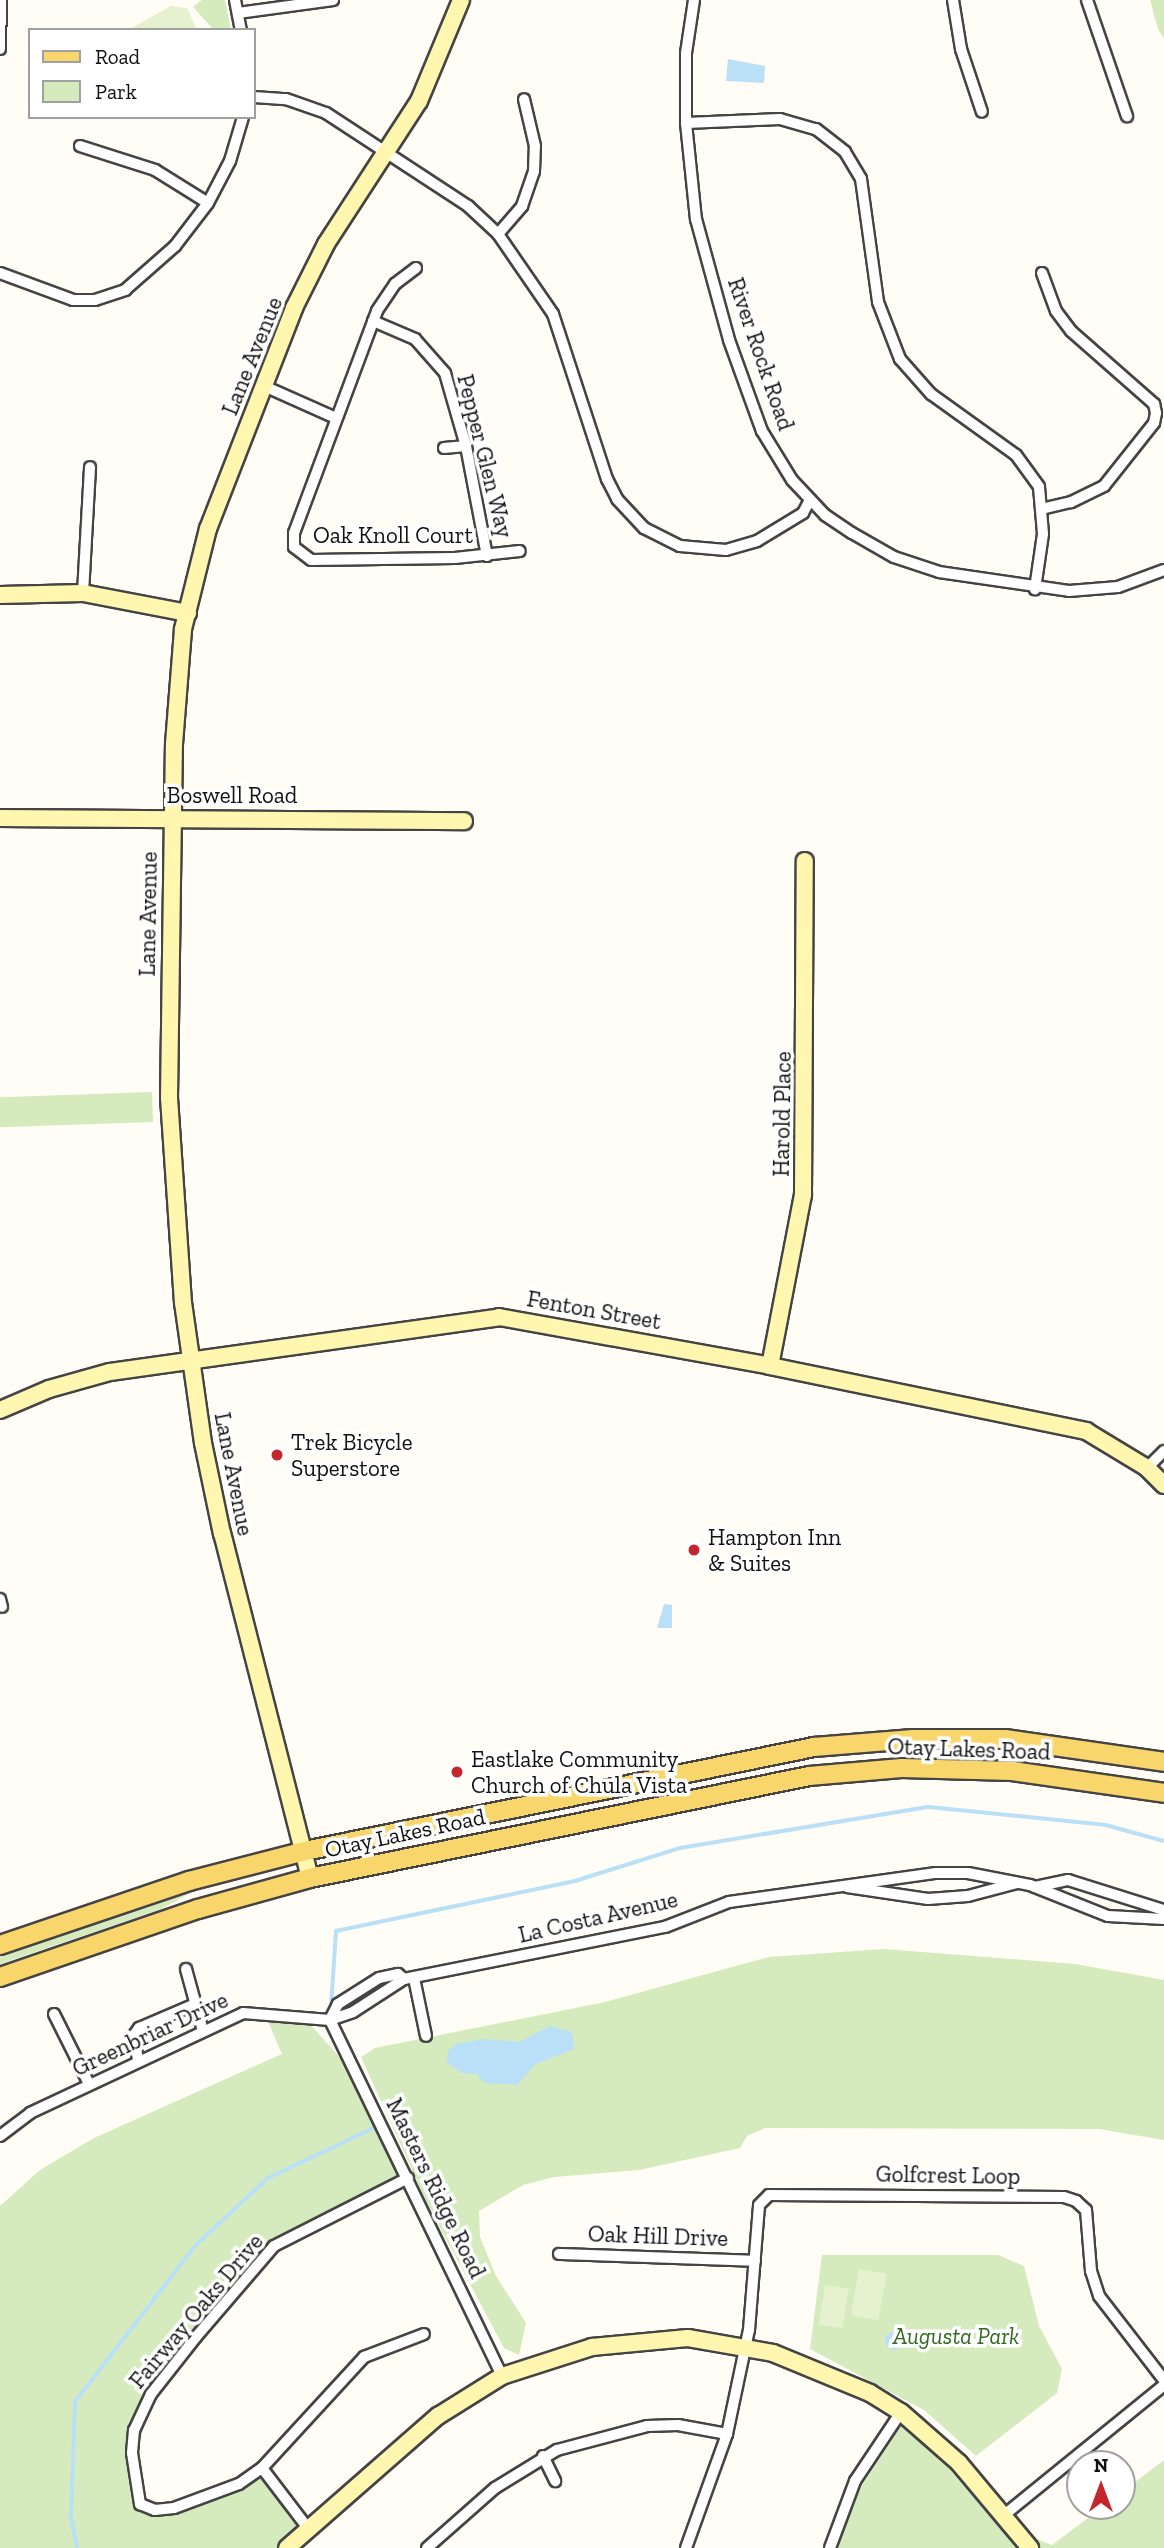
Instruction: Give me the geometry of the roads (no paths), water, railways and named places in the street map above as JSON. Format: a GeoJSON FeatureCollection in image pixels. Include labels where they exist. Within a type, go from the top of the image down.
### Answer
{"type":"FeatureCollection","features":[{"type":"Feature","properties":{"kind":"main road","name":"Otay Lakes Road"},"geometry":{"type":"LineString","coordinates":[[0,1945],[165,1889],[305,1850],[814,1747],[913,1739],[1005,1739],[1164,1762]]}},
{"type":"Feature","properties":{"kind":"main road","name":"Otay Lakes Road"},"geometry":{"type":"LineString","coordinates":[[0,1977],[186,1913],[310,1878],[809,1776],[902,1768],[1012,1771],[1164,1793]]}},
{"type":"Feature","properties":{"kind":"street"},"geometry":{"type":"LineString","coordinates":[[0,49],[1,0]]}},
{"type":"Feature","properties":{"kind":"street"},"geometry":{"type":"LineString","coordinates":[[235,0],[241,28]]}},
{"type":"Feature","properties":{"kind":"street"},"geometry":{"type":"LineString","coordinates":[[237,13],[333,0]]}},
{"type":"Feature","properties":{"kind":"street","name":"Lane Avenue"},"geometry":{"type":"LineString","coordinates":[[310,1878],[222,1534],[191,1359],[170,1122],[174,744],[187,613],[197,561],[294,308],[326,244],[419,101],[461,0]]}},
{"type":"Feature","properties":{"kind":"street","name":"River Rock Road"},"geometry":{"type":"LineString","coordinates":[[694,0],[686,53],[686,123],[696,219],[729,340],[762,431],[810,500],[852,533],[894,557],[939,572],[1035,589],[1102,589],[1164,570]]}},
{"type":"Feature","properties":{"kind":"street"},"geometry":{"type":"LineString","coordinates":[[953,0],[961,49],[982,112]]}},
{"type":"Feature","properties":{"kind":"street"},"geometry":{"type":"LineString","coordinates":[[1087,0],[1127,116]]}},
{"type":"Feature","properties":{"kind":"street"},"geometry":{"type":"LineString","coordinates":[[256,97],[310,106],[468,206],[498,234],[553,314],[607,479],[635,520],[680,546],[726,550],[757,541],[803,513],[810,500]]}},
{"type":"Feature","properties":{"kind":"street"},"geometry":{"type":"LineString","coordinates":[[498,234],[522,206],[534,171],[535,146],[524,99]]}},
{"type":"Feature","properties":{"kind":"street"},"geometry":{"type":"LineString","coordinates":[[0,272],[73,300],[116,295],[134,284],[175,246],[208,203],[230,161],[242,119]]}},
{"type":"Feature","properties":{"kind":"street"},"geometry":{"type":"LineString","coordinates":[[686,123],[780,119],[816,129],[845,152],[864,191],[878,302],[889,340],[909,372],[931,394],[1023,462],[1039,487],[1044,508],[1035,589]]}},
{"type":"Feature","properties":{"kind":"street"},"geometry":{"type":"LineString","coordinates":[[80,146],[155,170],[208,203]]}},
{"type":"Feature","properties":{"kind":"street"},"geometry":{"type":"LineString","coordinates":[[264,386],[336,418],[373,321],[388,292],[416,268]]}},
{"type":"Feature","properties":{"kind":"street"},"geometry":{"type":"LineString","coordinates":[[1042,273],[1056,311],[1071,331],[1154,404],[1156,413],[1154,423],[1104,486],[1071,502],[1044,508]]}},
{"type":"Feature","properties":{"kind":"street","name":"Pepper Glen Way"},"geometry":{"type":"LineString","coordinates":[[373,321],[415,339],[439,362],[466,446],[487,556]]}},
{"type":"Feature","properties":{"kind":"street","name":"Oak Knoll Court"},"geometry":{"type":"LineString","coordinates":[[336,418],[298,524],[294,547],[311,559],[487,556],[520,551]]}},
{"type":"Feature","properties":{"kind":"street"},"geometry":{"type":"LineString","coordinates":[[444,448],[466,446]]}},
{"type":"Feature","properties":{"kind":"street"},"geometry":{"type":"LineString","coordinates":[[83,593],[90,467]]}},
{"type":"Feature","properties":{"kind":"street"},"geometry":{"type":"LineString","coordinates":[[0,595],[83,593],[187,613]]}},
{"type":"Feature","properties":{"kind":"street","name":"Boswell Road"},"geometry":{"type":"LineString","coordinates":[[0,818],[172,817],[464,821]]}},
{"type":"Feature","properties":{"kind":"street","name":"Harold Place"},"geometry":{"type":"LineString","coordinates":[[770,1366],[803,1195],[806,860]]}},
{"type":"Feature","properties":{"kind":"street","name":"Fenton Street"},"geometry":{"type":"LineString","coordinates":[[0,1410],[49,1389],[110,1371],[499,1317],[770,1366],[1086,1431],[1147,1468],[1164,1485]]}},
{"type":"Feature","properties":{"kind":"street"},"geometry":{"type":"LineString","coordinates":[[1147,1468],[1164,1451]]}},
{"type":"Feature","properties":{"kind":"street","name":"La Costa Avenue"},"geometry":{"type":"LineString","coordinates":[[330,2020],[353,2012],[409,1978],[665,1927],[729,1902],[936,1872],[968,1872],[1035,1887],[1108,1916],[1164,1920]]}},
{"type":"Feature","properties":{"kind":"street","name":"La Costa Avenue"},"geometry":{"type":"LineString","coordinates":[[1035,1887],[1068,1880],[1164,1910]]}},
{"type":"Feature","properties":{"kind":"street","name":"La Costa Avenue"},"geometry":{"type":"LineString","coordinates":[[841,1885],[928,1899],[968,1896],[1019,1883]]}},
{"type":"Feature","properties":{"kind":"street"},"geometry":{"type":"LineString","coordinates":[[186,1969],[194,1989],[193,2005],[203,2031]]}},
{"type":"Feature","properties":{"kind":"street"},"geometry":{"type":"LineString","coordinates":[[409,1978],[426,2036]]}},
{"type":"Feature","properties":{"kind":"street"},"geometry":{"type":"LineString","coordinates":[[138,2060],[134,2035],[139,2028],[193,2005]]}},
{"type":"Feature","properties":{"kind":"street","name":"Greenbriar Drive"},"geometry":{"type":"LineString","coordinates":[[2,2129],[138,2060],[243,2013],[330,2020]]}},
{"type":"Feature","properties":{"kind":"street"},"geometry":{"type":"LineString","coordinates":[[54,2014],[89,2084]]}},
{"type":"Feature","properties":{"kind":"street","name":"Masters Ridge Road"},"geometry":{"type":"LineString","coordinates":[[330,2020],[502,2376]]}},
{"type":"Feature","properties":{"kind":"street","name":"Fairway Oaks Drive"},"geometry":{"type":"LineString","coordinates":[[262,2468],[220,2494],[155,2510],[140,2504],[132,2453],[134,2430],[151,2394],[274,2246],[408,2178]]}},
{"type":"Feature","properties":{"kind":"street","name":"Golfcrest Loop"},"geometry":{"type":"LineString","coordinates":[[686,2548],[727,2434],[747,2346],[759,2205],[769,2194],[1064,2197],[1086,2210],[1091,2271],[1099,2296],[1164,2382]]}},
{"type":"Feature","properties":{"kind":"street","name":"Oak Hill Drive"},"geometry":{"type":"LineString","coordinates":[[559,2254],[755,2261]]}},
{"type":"Feature","properties":{"kind":"street"},"geometry":{"type":"LineString","coordinates":[[310,2531],[262,2468],[363,2357],[424,2334]]}},
{"type":"Feature","properties":{"kind":"street"},"geometry":{"type":"LineString","coordinates":[[287,2548],[310,2531],[438,2416],[502,2376],[615,2342],[688,2338],[747,2346],[815,2367],[901,2412],[959,2463],[1030,2548]]}},
{"type":"Feature","properties":{"kind":"street"},"geometry":{"type":"LineString","coordinates":[[1003,2516],[1164,2382]]}},
{"type":"Feature","properties":{"kind":"street"},"geometry":{"type":"LineString","coordinates":[[830,2548],[855,2482],[901,2412]]}},
{"type":"Feature","properties":{"kind":"street"},"geometry":{"type":"LineString","coordinates":[[427,2548],[495,2488],[543,2456],[637,2427],[678,2425],[727,2434]]}},
{"type":"Feature","properties":{"kind":"street"},"geometry":{"type":"LineString","coordinates":[[543,2456],[555,2481]]}},
{"type":"Feature","properties":{"kind":"water"},"geometry":{"type":"Polygon","coordinates":[[[728,59],[765,66],[764,83],[726,81],[728,59]]]}},
{"type":"Feature","properties":{"kind":"water"},"geometry":{"type":"Polygon","coordinates":[[[664,1604],[672,1605],[672,1628],[657,1628],[664,1604]]]}},
{"type":"Feature","properties":{"kind":"water"},"geometry":{"type":"Polygon","coordinates":[[[550,2026],[572,2032],[574,2049],[536,2064],[517,2085],[484,2083],[477,2074],[462,2073],[447,2063],[448,2051],[455,2044],[484,2039],[519,2042],[550,2026]]]}},
{"type":"Feature","properties":{"kind":"water"},"geometry":{"type":"Polygon","coordinates":[[[894,2332],[900,2335],[903,2341],[900,2347],[894,2350],[888,2347],[885,2341],[888,2335],[894,2332]]]}},
{"type":"Feature","properties":{"kind":"waterway"},"geometry":{"type":"LineString","coordinates":[[331,2008],[336,1931],[575,1881],[680,1848],[929,1807],[1106,1825],[1164,1841]]}},
{"type":"Feature","properties":{"kind":"waterway"},"geometry":{"type":"LineString","coordinates":[[77,2548],[71,2517],[75,2402],[196,2245],[268,2178],[380,2125]]}},
{"type":"Feature","properties":{"kind":"place","name":"Trek Bicycle Superstore"},"geometry":{"type":"Point","coordinates":[277,1455]}},
{"type":"Feature","properties":{"kind":"place","name":"Hampton Inn & Suites"},"geometry":{"type":"Point","coordinates":[694,1550]}},
{"type":"Feature","properties":{"kind":"place","name":"Eastlake Community Church of Chula Vista"},"geometry":{"type":"Point","coordinates":[457,1772]}},
{"type":"Feature","properties":{"kind":"park label","name":"Augusta Park"},"geometry":{"type":"Point","coordinates":[956,2336]}}]}
